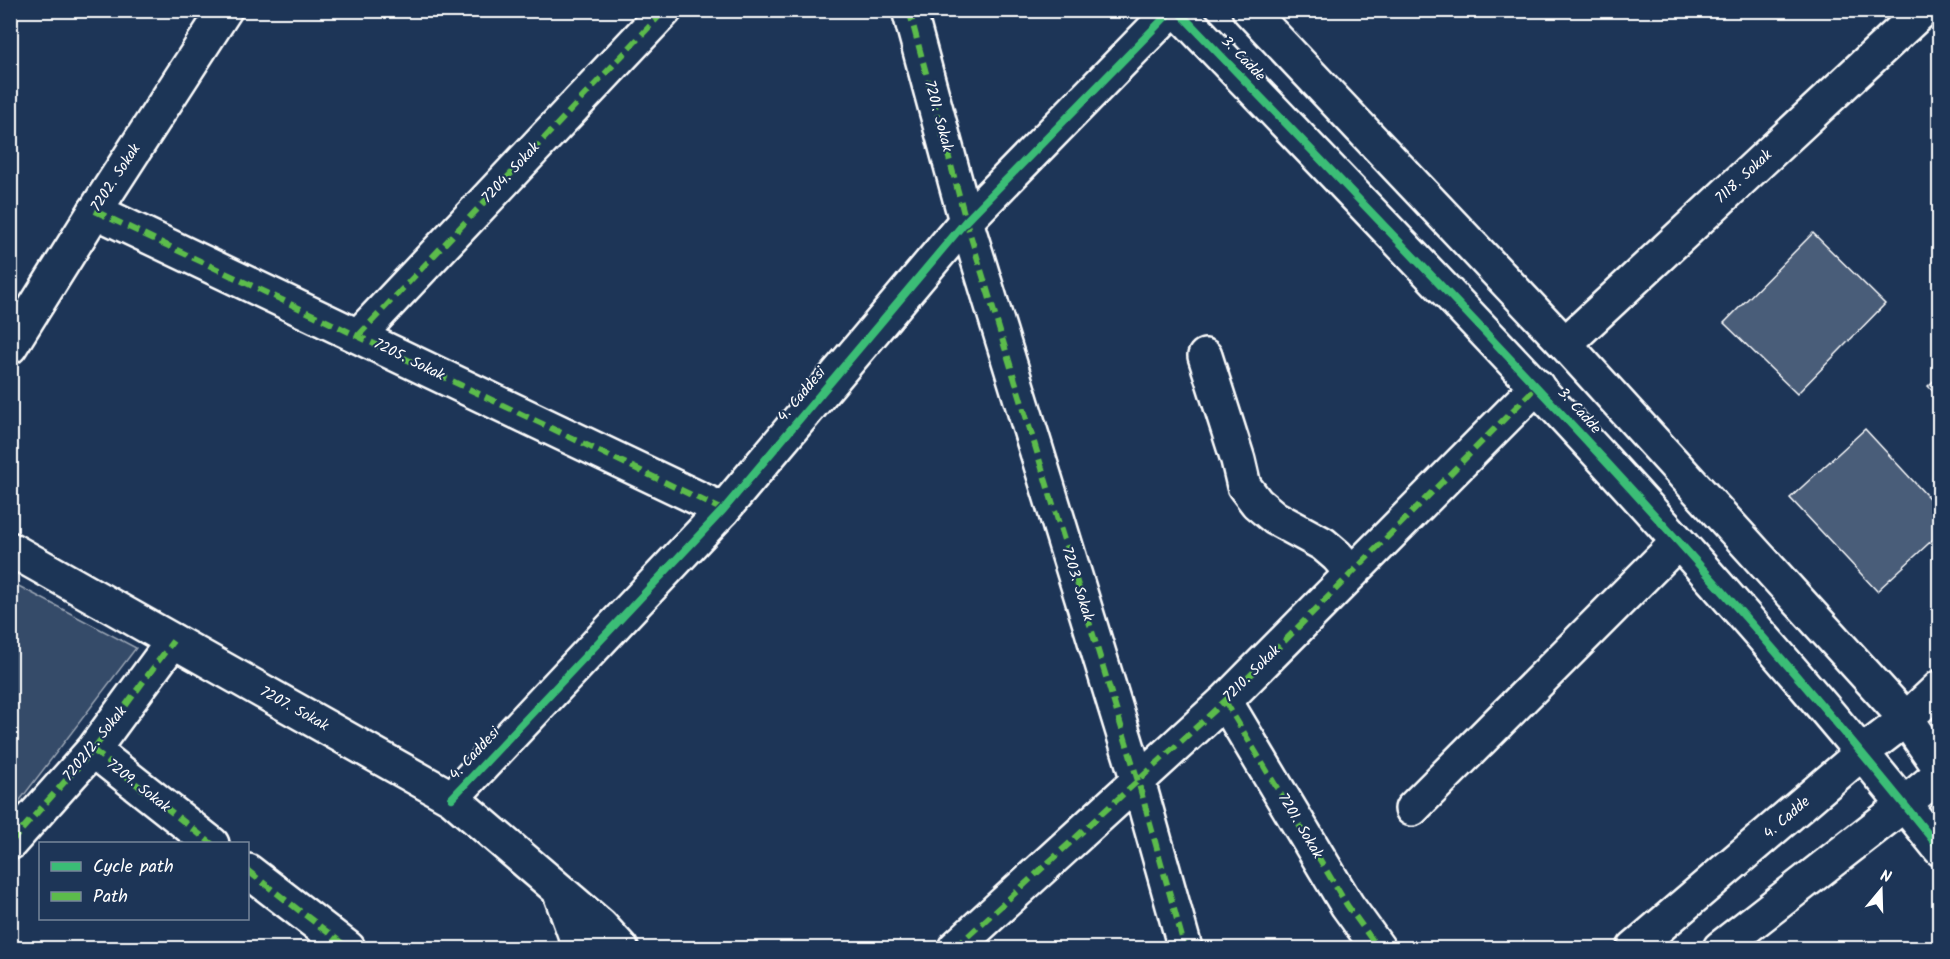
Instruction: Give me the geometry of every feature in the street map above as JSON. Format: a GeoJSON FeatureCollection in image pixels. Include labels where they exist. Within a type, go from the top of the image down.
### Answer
{"type":"FeatureCollection","features":[{"type":"Feature","properties":{"kind":"street","name":"7202. Sokak"},"geometry":{"type":"LineString","coordinates":[[10,346],[225,10]]}},
{"type":"Feature","properties":{"kind":"street","name":"7204. Sokak"},"geometry":{"type":"LineString","coordinates":[[358,336],[665,10]]}},
{"type":"Feature","properties":{"kind":"street","name":"7201. Sokak"},"geometry":{"type":"LineString","coordinates":[[909,10],[966,221]]}},
{"type":"Feature","properties":{"kind":"street","name":"4. Caddesi"},"geometry":{"type":"LineString","coordinates":[[452,798],[723,510],[966,221],[1172,10]]}},
{"type":"Feature","properties":{"kind":"street","name":"3. Cadde"},"geometry":{"type":"LineString","coordinates":[[1178,10],[1538,386],[1796,674],[1863,752],[1940,849]]}},
{"type":"Feature","properties":{"kind":"street"},"geometry":{"type":"LineString","coordinates":[[1250,10],[1565,344],[1905,719],[1940,768]]}},
{"type":"Feature","properties":{"kind":"street","name":"7118. Sokak"},"geometry":{"type":"LineString","coordinates":[[1565,344],[1923,10]]}},
{"type":"Feature","properties":{"kind":"street","name":"7205. Sokak"},"geometry":{"type":"LineString","coordinates":[[95,211],[723,510]]}},
{"type":"Feature","properties":{"kind":"street","name":"7203. Sokak"},"geometry":{"type":"LineString","coordinates":[[966,221],[1138,781],[1185,948]]}},
{"type":"Feature","properties":{"kind":"street"},"geometry":{"type":"LineString","coordinates":[[1205,356],[1244,486],[1257,503],[1275,518],[1323,544],[1352,573]]}},
{"type":"Feature","properties":{"kind":"street","name":"7210. Sokak"},"geometry":{"type":"LineString","coordinates":[[955,948],[1225,701],[1538,386]]}},
{"type":"Feature","properties":{"kind":"street"},"geometry":{"type":"LineString","coordinates":[[1413,809],[1678,542]]}},
{"type":"Feature","properties":{"kind":"street","name":"7207. Sokak"},"geometry":{"type":"LineString","coordinates":[[10,549],[452,798],[601,927],[621,948]]}},
{"type":"Feature","properties":{"kind":"street","name":"7202/2. Sokak"},"geometry":{"type":"LineString","coordinates":[[10,843],[93,750],[173,641]]}},
{"type":"Feature","properties":{"kind":"street","name":"4. Cadde"},"geometry":{"type":"LineString","coordinates":[[1634,948],[1940,687]]}},
{"type":"Feature","properties":{"kind":"street","name":"7201. Sokak"},"geometry":{"type":"LineString","coordinates":[[1225,701],[1347,905],[1378,948]]}},
{"type":"Feature","properties":{"kind":"street","name":"7209. Sokak"},"geometry":{"type":"LineString","coordinates":[[93,750],[211,842]]}},
{"type":"Feature","properties":{"kind":"street"},"geometry":{"type":"LineString","coordinates":[[1720,948],[1940,774]]}},
{"type":"Feature","properties":{"kind":"street"},"geometry":{"type":"LineString","coordinates":[[249,872],[348,948]]}},
{"type":"Feature","properties":{"kind":"street","name":"7207. Sokak"},"geometry":{"type":"LineString","coordinates":[[560,893],[580,948]]}},
{"type":"Feature","properties":{"kind":"shaded area"},"geometry":{"type":"Polygon","coordinates":[[[11,582],[136,648],[11,812],[11,582]]]}},
{"type":"Feature","properties":{"kind":"building"},"geometry":{"type":"Polygon","coordinates":[[[1813,233],[1885,304],[1797,394],[1724,323],[1813,233]]]}},
{"type":"Feature","properties":{"kind":"building"},"geometry":{"type":"Polygon","coordinates":[[[1940,375],[1940,398],[1928,386],[1940,375]]]}},
{"type":"Feature","properties":{"kind":"building"},"geometry":{"type":"Polygon","coordinates":[[[1865,429],[1940,510],[1940,533],[1877,591],[1790,498],[1865,429]]]}},
{"type":"Feature","properties":{"kind":"marked path"},"geometry":{"type":"LineString","coordinates":[[358,336],[665,10]]}},
{"type":"Feature","properties":{"kind":"marked path"},"geometry":{"type":"LineString","coordinates":[[909,10],[966,221],[1138,781],[1185,948]]}},
{"type":"Feature","properties":{"kind":"marked path"},"geometry":{"type":"LineString","coordinates":[[95,211],[723,510]]}},
{"type":"Feature","properties":{"kind":"marked path"},"geometry":{"type":"LineString","coordinates":[[955,948],[1225,701],[1537,386]]}},
{"type":"Feature","properties":{"kind":"marked path"},"geometry":{"type":"LineString","coordinates":[[10,843],[93,750],[173,641]]}},
{"type":"Feature","properties":{"kind":"marked path"},"geometry":{"type":"LineString","coordinates":[[1225,701],[1347,905],[1378,948]]}},
{"type":"Feature","properties":{"kind":"marked path"},"geometry":{"type":"LineString","coordinates":[[93,750],[209,842]]}},
{"type":"Feature","properties":{"kind":"marked path"},"geometry":{"type":"LineString","coordinates":[[249,872],[348,948]]}},
{"type":"Feature","properties":{"kind":"cycle path"},"geometry":{"type":"LineString","coordinates":[[452,798],[723,510],[966,221],[1172,10]]}},
{"type":"Feature","properties":{"kind":"cycle path"},"geometry":{"type":"LineString","coordinates":[[1177,10],[1471,317],[1664,525],[1758,631],[1940,849]]}}]}
